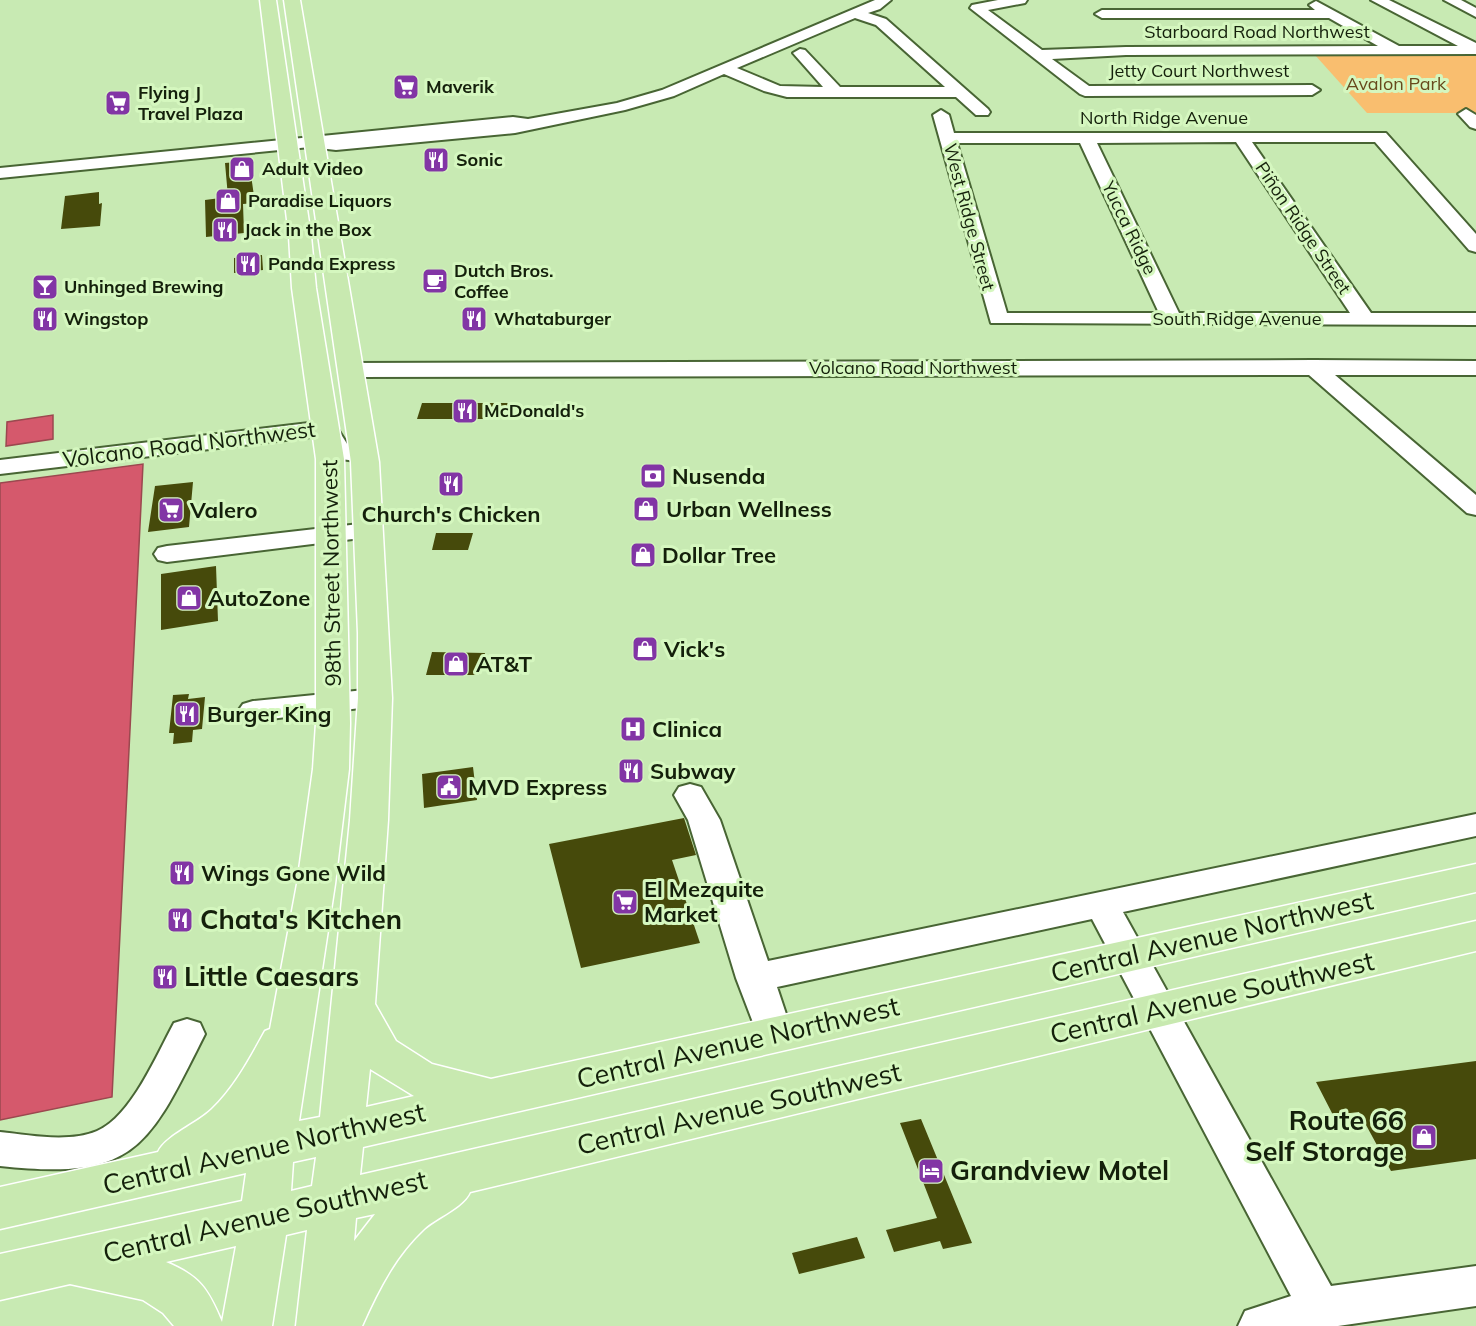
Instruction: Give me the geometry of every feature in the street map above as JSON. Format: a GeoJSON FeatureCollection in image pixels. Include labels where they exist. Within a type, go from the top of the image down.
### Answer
{"type":"FeatureCollection","features":[{"type":"Feature","properties":{"kind":"main road","name":"98th Street Northwest"},"geometry":{"type":"LineString","coordinates":[[268,0],[300,236],[309,322],[322,395],[344,445],[368,531],[375,698],[369,820],[321,1326]]}},
{"type":"Feature","properties":{"kind":"main road","name":"98th Street Northwest"},"geometry":{"type":"LineString","coordinates":[[247,1326],[264,1219],[272,1146],[316,884],[331,769],[333,701],[330,459],[344,445],[350,370],[292,0]]}},
{"type":"Feature","properties":{"kind":"main road"},"geometry":{"type":"LineString","coordinates":[[309,322],[324,332],[333,369],[350,370]]}},
{"type":"Feature","properties":{"kind":"main road","name":"Central Avenue Northwest"},"geometry":{"type":"LineString","coordinates":[[0,1208],[1476,878]]}},
{"type":"Feature","properties":{"kind":"main road","name":"Central Avenue Southwest"},"geometry":{"type":"LineString","coordinates":[[0,1277],[474,1171],[1476,936]]}},
{"type":"Feature","properties":{"kind":"main road"},"geometry":{"type":"LineString","coordinates":[[353,1003],[381,1054],[421,1080],[492,1098]]}},
{"type":"Feature","properties":{"kind":"main road"},"geometry":{"type":"LineString","coordinates":[[147,1175],[203,1145],[230,1124],[251,1098],[294,1017]]}},
{"type":"Feature","properties":{"kind":"main road"},"geometry":{"type":"LineString","coordinates":[[337,1326],[374,1250],[394,1226],[423,1200],[474,1171]]}},
{"type":"Feature","properties":{"kind":"main road"},"geometry":{"type":"LineString","coordinates":[[60,1263],[129,1273],[157,1281],[181,1296],[199,1326]]}},
{"type":"Feature","properties":{"kind":"street"},"geometry":{"type":"LineString","coordinates":[[0,173],[313,143],[336,145],[514,128],[620,107],[668,93],[884,0]]}},
{"type":"Feature","properties":{"kind":"street"},"geometry":{"type":"LineString","coordinates":[[1020,0],[977,8],[1039,55]]}},
{"type":"Feature","properties":{"kind":"street"},"geometry":{"type":"LineString","coordinates":[[1306,0],[1398,51]]}},
{"type":"Feature","properties":{"kind":"street"},"geometry":{"type":"LineString","coordinates":[[1378,0],[1476,49]]}},
{"type":"Feature","properties":{"kind":"street"},"geometry":{"type":"LineString","coordinates":[[1451,0],[1476,13]]}},
{"type":"Feature","properties":{"kind":"street"},"geometry":{"type":"LineString","coordinates":[[856,14],[881,22],[982,112]]}},
{"type":"Feature","properties":{"kind":"street"},"geometry":{"type":"LineString","coordinates":[[1102,14],[1334,14]]}},
{"type":"Feature","properties":{"kind":"street","name":"Starboard Road Northwest"},"geometry":{"type":"LineString","coordinates":[[1039,55],[1126,51],[1476,49]]}},
{"type":"Feature","properties":{"kind":"street"},"geometry":{"type":"LineString","coordinates":[[800,52],[836,92]]}},
{"type":"Feature","properties":{"kind":"street","name":"Jetty Court Northwest"},"geometry":{"type":"LineString","coordinates":[[1039,55],[1085,91],[1312,90]]}},
{"type":"Feature","properties":{"kind":"street"},"geometry":{"type":"LineString","coordinates":[[722,68],[742,74],[759,87],[772,90],[960,92]]}},
{"type":"Feature","properties":{"kind":"street","name":"West Ridge Street"},"geometry":{"type":"LineString","coordinates":[[941,115],[998,319]]}},
{"type":"Feature","properties":{"kind":"street","name":"North Ridge Avenue"},"geometry":{"type":"LineString","coordinates":[[947,138],[1380,137],[1476,246]]}},
{"type":"Feature","properties":{"kind":"street","name":"Yucca Ridge"},"geometry":{"type":"LineString","coordinates":[[1086,138],[1172,319]]}},
{"type":"Feature","properties":{"kind":"street","name":"Piñon Ridge Street"},"geometry":{"type":"LineString","coordinates":[[1241,138],[1365,319]]}},
{"type":"Feature","properties":{"kind":"street","name":"South Ridge Avenue"},"geometry":{"type":"LineString","coordinates":[[998,319],[1476,319]]}},
{"type":"Feature","properties":{"kind":"street"},"geometry":{"type":"LineString","coordinates":[[1313,367],[1476,508]]}},
{"type":"Feature","properties":{"kind":"street","name":"Volcano Road Northwest"},"geometry":{"type":"LineString","coordinates":[[350,370],[1476,368]]}},
{"type":"Feature","properties":{"kind":"street","name":"Volcano Road Northwest"},"geometry":{"type":"LineString","coordinates":[[0,467],[344,445]]}},
{"type":"Feature","properties":{"kind":"street"},"geometry":{"type":"LineString","coordinates":[[167,554],[368,531]]}},
{"type":"Feature","properties":{"kind":"street"},"geometry":{"type":"LineString","coordinates":[[253,711],[375,698]]}},
{"type":"Feature","properties":{"kind":"street"},"geometry":{"type":"LineString","coordinates":[[690,795],[704,820],[754,978],[775,1035]]}},
{"type":"Feature","properties":{"kind":"street"},"geometry":{"type":"LineString","coordinates":[[754,978],[1476,825]]}},
{"type":"Feature","properties":{"kind":"street"},"geometry":{"type":"LineString","coordinates":[[1101,903],[1320,1308]]}},
{"type":"Feature","properties":{"kind":"street"},"geometry":{"type":"LineString","coordinates":[[0,1149],[56,1154],[110,1143],[126,1133],[137,1120],[187,1034]]}},
{"type":"Feature","properties":{"kind":"street"},"geometry":{"type":"LineString","coordinates":[[1260,1326],[1320,1308],[1476,1286]]}},
{"type":"Feature","properties":{"kind":"green space","name":"Avalon Park"},"geometry":{"type":"Polygon","coordinates":[[[1469,54],[1476,56],[1476,113],[1367,113],[1315,55],[1469,54]]]}},
{"type":"Feature","properties":{"kind":"shaded area"},"geometry":{"type":"Polygon","coordinates":[[[53,415],[53,439],[6,446],[7,422],[53,415]]]}},
{"type":"Feature","properties":{"kind":"shaded area"},"geometry":{"type":"Polygon","coordinates":[[[143,464],[112,1097],[0,1120],[0,483],[143,464]]]}},
{"type":"Feature","properties":{"kind":"building"},"geometry":{"type":"Polygon","coordinates":[[[249,161],[255,203],[243,204],[244,233],[206,237],[205,200],[228,197],[225,163],[249,161]]]}},
{"type":"Feature","properties":{"kind":"building"},"geometry":{"type":"Polygon","coordinates":[[[99,192],[99,204],[102,203],[100,226],[61,229],[65,196],[99,192]]]}},
{"type":"Feature","properties":{"kind":"building","name":"Panda Express"},"geometry":{"type":"Polygon","coordinates":[[[262,255],[263,270],[234,273],[234,258],[262,255]]]}},
{"type":"Feature","properties":{"kind":"building","name":"McDonald's"},"geometry":{"type":"Polygon","coordinates":[[[422,403],[512,403],[508,419],[417,419],[422,403]]]}},
{"type":"Feature","properties":{"kind":"building","name":"Valero"},"geometry":{"type":"Polygon","coordinates":[[[193,482],[189,527],[148,532],[155,486],[193,482]]]}},
{"type":"Feature","properties":{"kind":"building"},"geometry":{"type":"Polygon","coordinates":[[[436,533],[473,533],[468,550],[432,550],[436,533]]]}},
{"type":"Feature","properties":{"kind":"building","name":"AutoZone"},"geometry":{"type":"Polygon","coordinates":[[[216,566],[218,621],[161,630],[161,574],[216,566]]]}},
{"type":"Feature","properties":{"kind":"building","name":"AT&T"},"geometry":{"type":"Polygon","coordinates":[[[432,652],[485,653],[480,675],[426,675],[432,652]]]}},
{"type":"Feature","properties":{"kind":"building","name":"Burger King"},"geometry":{"type":"Polygon","coordinates":[[[189,694],[188,699],[205,697],[202,729],[193,730],[192,742],[173,744],[174,733],[169,733],[173,695],[189,694]]]}},
{"type":"Feature","properties":{"kind":"building","name":"MVD Express"},"geometry":{"type":"Polygon","coordinates":[[[473,767],[477,800],[424,808],[422,774],[473,767]]]}},
{"type":"Feature","properties":{"kind":"building","name":"El Mezquite Market"},"geometry":{"type":"Polygon","coordinates":[[[684,818],[696,855],[672,860],[700,943],[581,968],[549,844],[684,818]]]}},
{"type":"Feature","properties":{"kind":"building","name":"Route 66 Self Storage"},"geometry":{"type":"Polygon","coordinates":[[[1476,1061],[1476,1159],[1391,1171],[1359,1112],[1333,1115],[1316,1082],[1476,1061]]]}},
{"type":"Feature","properties":{"kind":"building","name":"Grandview Motel"},"geometry":{"type":"Polygon","coordinates":[[[921,1119],[972,1243],[943,1249],[940,1241],[894,1252],[886,1230],[937,1218],[900,1123],[921,1119]]]}},
{"type":"Feature","properties":{"kind":"building"},"geometry":{"type":"Polygon","coordinates":[[[857,1237],[865,1258],[799,1274],[792,1253],[857,1237]]]}},
{"type":"Feature","properties":{"kind":"place","name":"Maverik"},"geometry":{"type":"Point","coordinates":[406,87]}},
{"type":"Feature","properties":{"kind":"place","name":"Flying J Travel Plaza"},"geometry":{"type":"Point","coordinates":[118,103]}},
{"type":"Feature","properties":{"kind":"place","name":"Sonic"},"geometry":{"type":"Point","coordinates":[436,160]}},
{"type":"Feature","properties":{"kind":"place","name":"Adult Video"},"geometry":{"type":"Point","coordinates":[242,169]}},
{"type":"Feature","properties":{"kind":"place","name":"Paradise Liquors"},"geometry":{"type":"Point","coordinates":[228,201]}},
{"type":"Feature","properties":{"kind":"place","name":"Jack in the Box"},"geometry":{"type":"Point","coordinates":[225,230]}},
{"type":"Feature","properties":{"kind":"place","name":"Panda Express"},"geometry":{"type":"Point","coordinates":[248,264]}},
{"type":"Feature","properties":{"kind":"place","name":"Dutch Bros. Coffee"},"geometry":{"type":"Point","coordinates":[435,281]}},
{"type":"Feature","properties":{"kind":"place","name":"Unhinged Brewing"},"geometry":{"type":"Point","coordinates":[45,287]}},
{"type":"Feature","properties":{"kind":"place","name":"Wingstop"},"geometry":{"type":"Point","coordinates":[45,319]}},
{"type":"Feature","properties":{"kind":"place","name":"Whataburger"},"geometry":{"type":"Point","coordinates":[474,319]}},
{"type":"Feature","properties":{"kind":"place","name":"McDonald's"},"geometry":{"type":"Point","coordinates":[465,411]}},
{"type":"Feature","properties":{"kind":"place","name":"Nusenda"},"geometry":{"type":"Point","coordinates":[653,476]}},
{"type":"Feature","properties":{"kind":"place","name":"Church's Chicken"},"geometry":{"type":"Point","coordinates":[451,484]}},
{"type":"Feature","properties":{"kind":"place","name":"Urban Wellness"},"geometry":{"type":"Point","coordinates":[646,509]}},
{"type":"Feature","properties":{"kind":"place","name":"Valero"},"geometry":{"type":"Point","coordinates":[171,510]}},
{"type":"Feature","properties":{"kind":"place","name":"Dollar Tree"},"geometry":{"type":"Point","coordinates":[643,555]}},
{"type":"Feature","properties":{"kind":"place","name":"AutoZone"},"geometry":{"type":"Point","coordinates":[189,598]}},
{"type":"Feature","properties":{"kind":"place","name":"Vick's"},"geometry":{"type":"Point","coordinates":[645,649]}},
{"type":"Feature","properties":{"kind":"place","name":"AT&T"},"geometry":{"type":"Point","coordinates":[456,664]}},
{"type":"Feature","properties":{"kind":"place","name":"Burger King"},"geometry":{"type":"Point","coordinates":[187,714]}},
{"type":"Feature","properties":{"kind":"place","name":"Clinica"},"geometry":{"type":"Point","coordinates":[633,729]}},
{"type":"Feature","properties":{"kind":"place","name":"Subway"},"geometry":{"type":"Point","coordinates":[631,771]}},
{"type":"Feature","properties":{"kind":"place","name":"MVD Express"},"geometry":{"type":"Point","coordinates":[449,787]}},
{"type":"Feature","properties":{"kind":"place","name":"Wings Gone Wild"},"geometry":{"type":"Point","coordinates":[182,873]}},
{"type":"Feature","properties":{"kind":"place","name":"El Mezquite Market"},"geometry":{"type":"Point","coordinates":[625,902]}},
{"type":"Feature","properties":{"kind":"place","name":"Chata's Kitchen"},"geometry":{"type":"Point","coordinates":[180,920]}},
{"type":"Feature","properties":{"kind":"place","name":"Little Caesars"},"geometry":{"type":"Point","coordinates":[165,977]}},
{"type":"Feature","properties":{"kind":"place","name":"Route 66 Self Storage"},"geometry":{"type":"Point","coordinates":[1424,1137]}},
{"type":"Feature","properties":{"kind":"place","name":"Grandview Motel"},"geometry":{"type":"Point","coordinates":[931,1171]}}]}
